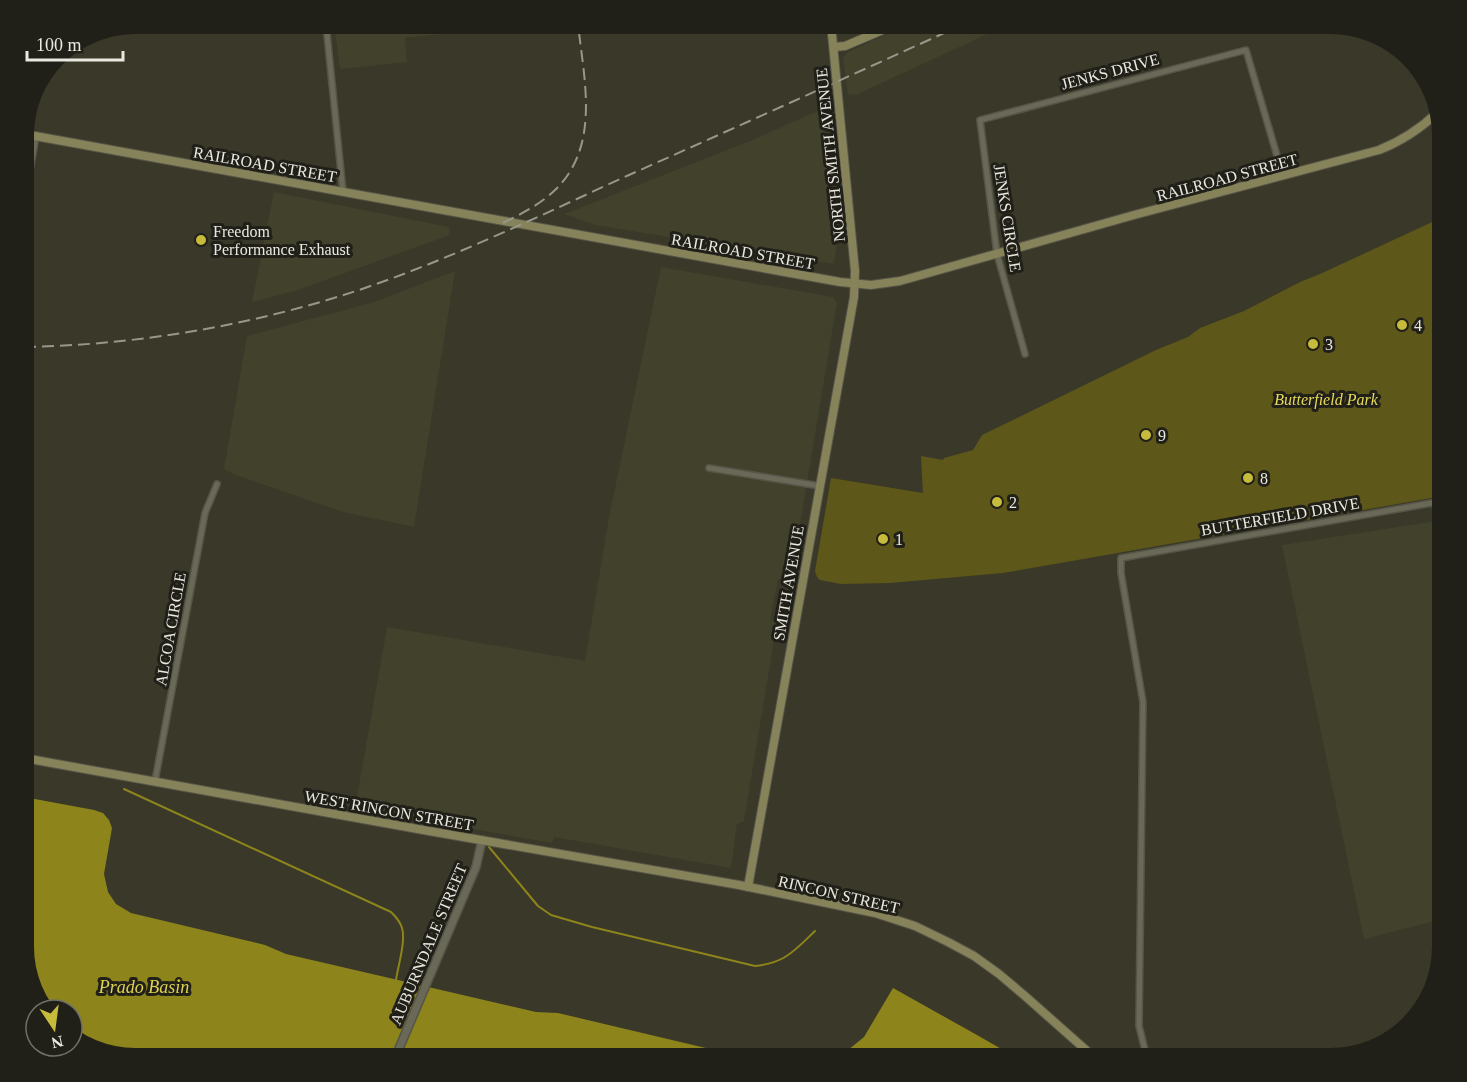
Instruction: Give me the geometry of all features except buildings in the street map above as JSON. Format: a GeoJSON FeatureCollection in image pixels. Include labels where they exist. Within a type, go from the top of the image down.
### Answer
{"type":"FeatureCollection","features":[{"type":"Feature","properties":{"kind":"main road","name":"NORTH SMITH AVENUE"},"geometry":{"type":"LineString","coordinates":[[832,34],[855,271],[854,284]]}},
{"type":"Feature","properties":{"kind":"main road"},"geometry":{"type":"LineString","coordinates":[[834,48],[845,46],[873,34]]}},
{"type":"Feature","properties":{"kind":"main road","name":"RAILROAD STREET"},"geometry":{"type":"LineString","coordinates":[[36,137],[854,284],[880,285],[1365,154],[1411,135],[1431,118]]}},
{"type":"Feature","properties":{"kind":"main road","name":"SMITH AVENUE"},"geometry":{"type":"LineString","coordinates":[[748,887],[853,301],[854,284]]}},
{"type":"Feature","properties":{"kind":"main road","name":"WEST RINCON STREET"},"geometry":{"type":"LineString","coordinates":[[35,760],[748,887]]}},
{"type":"Feature","properties":{"kind":"main road","name":"RINCON STREET"},"geometry":{"type":"LineString","coordinates":[[748,887],[875,913],[915,926],[974,956],[999,974],[1084,1048]]}},
{"type":"Feature","properties":{"kind":"street"},"geometry":{"type":"LineString","coordinates":[[327,34],[343,192]]}},
{"type":"Feature","properties":{"kind":"street","name":"JENKS DRIVE"},"geometry":{"type":"LineString","coordinates":[[980,120],[1246,50],[1283,176]]}},
{"type":"Feature","properties":{"kind":"street","name":"JENKS CIRCLE"},"geometry":{"type":"LineString","coordinates":[[980,120],[997,254],[1025,354]]}},
{"type":"Feature","properties":{"kind":"street"},"geometry":{"type":"LineString","coordinates":[[35,142],[36,137]]}},
{"type":"Feature","properties":{"kind":"street"},"geometry":{"type":"LineString","coordinates":[[709,468],[820,486]]}},
{"type":"Feature","properties":{"kind":"street","name":"ALCOA CIRCLE"},"geometry":{"type":"LineString","coordinates":[[156,781],[205,513],[217,484]]}},
{"type":"Feature","properties":{"kind":"street","name":"BUTTERFIELD DRIVE"},"geometry":{"type":"LineString","coordinates":[[1144,1048],[1139,1026],[1143,702],[1121,573],[1121,558],[1432,503]]}},
{"type":"Feature","properties":{"kind":"street","name":"AUBURNDALE STREET"},"geometry":{"type":"LineString","coordinates":[[399,1048],[476,867],[482,840]]}},
{"type":"Feature","properties":{"kind":"shaded area"},"geometry":{"type":"Polygon","coordinates":[[[335,34],[443,34],[405,38],[407,62],[340,69],[335,34]]]}},
{"type":"Feature","properties":{"kind":"shaded area"},"geometry":{"type":"Polygon","coordinates":[[[887,34],[987,34],[858,94],[848,95],[843,58],[848,52],[887,34]]]}},
{"type":"Feature","properties":{"kind":"shaded area"},"geometry":{"type":"Polygon","coordinates":[[[822,109],[837,243],[834,264],[595,225],[564,214],[750,141],[822,109]]]}},
{"type":"Feature","properties":{"kind":"shaded area"},"geometry":{"type":"Polygon","coordinates":[[[274,192],[449,227],[450,235],[295,291],[252,302],[274,192]]]}},
{"type":"Feature","properties":{"kind":"shaded area"},"geometry":{"type":"Polygon","coordinates":[[[661,267],[833,297],[837,302],[792,573],[778,580],[770,620],[777,622],[744,821],[737,824],[731,868],[554,837],[552,843],[355,808],[387,627],[585,661],[609,517],[661,267]]]}},
{"type":"Feature","properties":{"kind":"shaded area"},"geometry":{"type":"Polygon","coordinates":[[[455,271],[414,527],[343,512],[224,469],[247,336],[374,302],[455,271]]]}},
{"type":"Feature","properties":{"kind":"shaded area"},"geometry":{"type":"Polygon","coordinates":[[[1432,522],[1432,922],[1364,939],[1282,545],[1432,522]]]}},
{"type":"Feature","properties":{"kind":"green space","name":"Butterfield Park"},"geometry":{"type":"Polygon","coordinates":[[[1432,222],[1432,498],[1003,573],[890,583],[841,584],[820,580],[817,577],[815,571],[831,478],[923,493],[921,456],[943,460],[973,450],[982,435],[1156,350],[1188,337],[1200,328],[1244,311],[1432,222]]]}},
{"type":"Feature","properties":{"kind":"water","name":"Prado Basin"},"geometry":{"type":"Polygon","coordinates":[[[35,799],[94,810],[103,813],[109,820],[112,828],[104,874],[108,892],[116,904],[131,913],[265,945],[286,954],[536,1012],[558,1013],[706,1048],[136,1048],[116,1046],[84,1033],[84,998],[49,998],[38,972],[35,953],[35,799]]]}},
{"type":"Feature","properties":{"kind":"water"},"geometry":{"type":"Polygon","coordinates":[[[893,988],[999,1048],[850,1048],[864,1037],[893,988]]]}},
{"type":"Feature","properties":{"kind":"waterway"},"geometry":{"type":"LineString","coordinates":[[124,789],[391,912],[400,923],[403,933],[396,980]]}},
{"type":"Feature","properties":{"kind":"waterway"},"geometry":{"type":"LineString","coordinates":[[489,847],[538,906],[551,915],[592,927],[755,966],[782,959],[815,931]]}},
{"type":"Feature","properties":{"kind":"railway"},"geometry":{"type":"LineString","coordinates":[[503,223],[536,205],[554,191],[569,173],[578,154],[584,134],[586,112],[579,34]]}},
{"type":"Feature","properties":{"kind":"railway"},"geometry":{"type":"LineString","coordinates":[[35,346],[150,338],[233,324],[316,303],[391,279],[494,237],[942,34]]}},
{"type":"Feature","properties":{"kind":"place","name":"Freedom Performance Exhaust"},"geometry":{"type":"Point","coordinates":[201,240]}},
{"type":"Feature","properties":{"kind":"place","name":"4"},"geometry":{"type":"Point","coordinates":[1402,325]}},
{"type":"Feature","properties":{"kind":"place","name":"3"},"geometry":{"type":"Point","coordinates":[1313,344]}},
{"type":"Feature","properties":{"kind":"place","name":"9"},"geometry":{"type":"Point","coordinates":[1146,435]}},
{"type":"Feature","properties":{"kind":"place","name":"8"},"geometry":{"type":"Point","coordinates":[1248,478]}},
{"type":"Feature","properties":{"kind":"place","name":"2"},"geometry":{"type":"Point","coordinates":[997,502]}},
{"type":"Feature","properties":{"kind":"place","name":"1"},"geometry":{"type":"Point","coordinates":[883,539]}}]}
